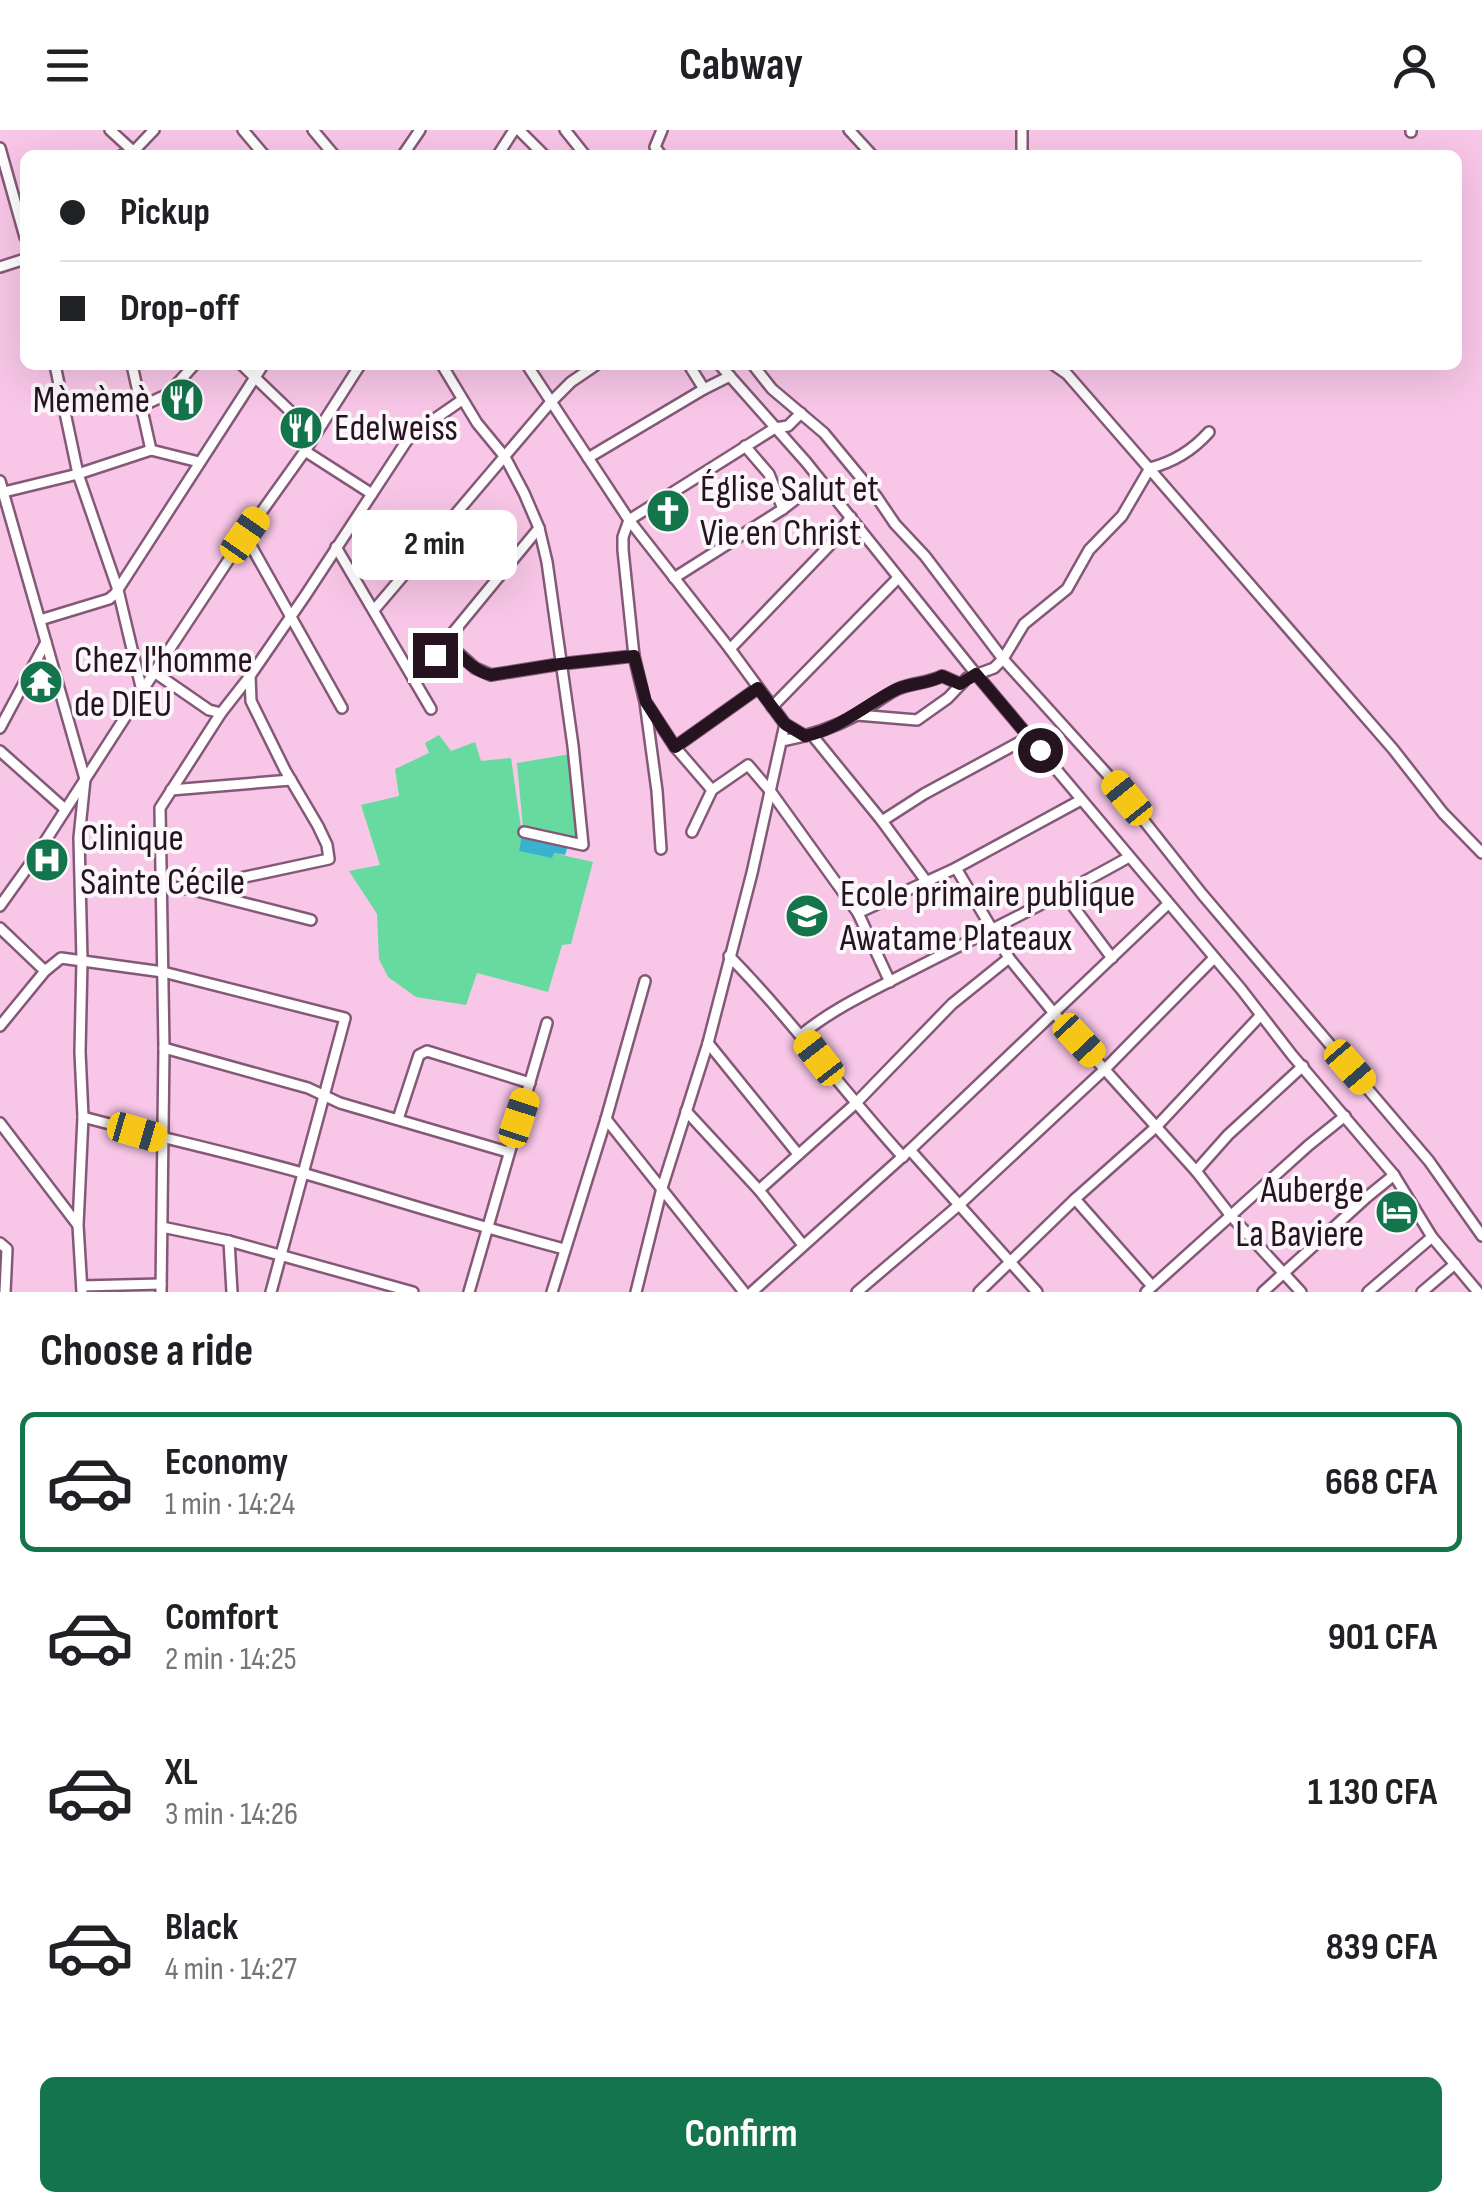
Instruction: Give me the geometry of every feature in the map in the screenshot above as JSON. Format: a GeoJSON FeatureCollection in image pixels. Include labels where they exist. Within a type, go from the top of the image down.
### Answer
{"type":"FeatureCollection","features":[{"type":"Feature","properties":{"kind":"street"},"geometry":{"type":"LineString","coordinates":[[110,130],[127,150]]}},
{"type":"Feature","properties":{"kind":"street"},"geometry":{"type":"LineString","coordinates":[[134,150],[154,130]]}},
{"type":"Feature","properties":{"kind":"street"},"geometry":{"type":"LineString","coordinates":[[243,130],[260,150]]}},
{"type":"Feature","properties":{"kind":"street"},"geometry":{"type":"LineString","coordinates":[[313,130],[330,150]]}},
{"type":"Feature","properties":{"kind":"street"},"geometry":{"type":"LineString","coordinates":[[323,142],[332,130]]}},
{"type":"Feature","properties":{"kind":"street"},"geometry":{"type":"LineString","coordinates":[[516,130],[538,150]]}},
{"type":"Feature","properties":{"kind":"street"},"geometry":{"type":"LineString","coordinates":[[566,130],[581,150]]}},
{"type":"Feature","properties":{"kind":"street"},"geometry":{"type":"LineString","coordinates":[[849,130],[867,150]]}},
{"type":"Feature","properties":{"kind":"street"},"geometry":{"type":"LineString","coordinates":[[0,148],[20,220]]}},
{"type":"Feature","properties":{"kind":"street"},"geometry":{"type":"LineString","coordinates":[[11,188],[20,185]]}},
{"type":"Feature","properties":{"kind":"street"},"geometry":{"type":"LineString","coordinates":[[56,370],[78,474],[118,590],[142,691]]}},
{"type":"Feature","properties":{"kind":"street"},"geometry":{"type":"LineString","coordinates":[[133,370],[151,450]]}},
{"type":"Feature","properties":{"kind":"street"},"geometry":{"type":"LineString","coordinates":[[142,406],[168,394],[190,370]]}},
{"type":"Feature","properties":{"kind":"street"},"geometry":{"type":"LineString","coordinates":[[247,370],[314,434]]}},
{"type":"Feature","properties":{"kind":"street"},"geometry":{"type":"LineString","coordinates":[[40,620],[109,599],[118,590],[260,370]]}},
{"type":"Feature","properties":{"kind":"street"},"geometry":{"type":"LineString","coordinates":[[0,906],[357,370]]}},
{"type":"Feature","properties":{"kind":"street"},"geometry":{"type":"LineString","coordinates":[[445,370],[505,457],[524,492],[539,528],[547,562],[583,845],[524,832]]}},
{"type":"Feature","properties":{"kind":"street"},"geometry":{"type":"LineString","coordinates":[[530,370],[628,520],[785,724],[808,736],[882,821],[926,880]]}},
{"type":"Feature","properties":{"kind":"street"},"geometry":{"type":"LineString","coordinates":[[374,610],[550,403],[589,370]]}},
{"type":"Feature","properties":{"kind":"street"},"geometry":{"type":"LineString","coordinates":[[692,370],[704,389]]}},
{"type":"Feature","properties":{"kind":"street"},"geometry":{"type":"LineString","coordinates":[[725,370],[1394,1175],[1432,1238],[1478,1292]]}},
{"type":"Feature","properties":{"kind":"street"},"geometry":{"type":"LineString","coordinates":[[758,370],[772,388],[824,432],[1003,658],[1097,762],[1202,894],[1391,1114],[1482,1236]]}},
{"type":"Feature","properties":{"kind":"street"},"geometry":{"type":"LineString","coordinates":[[1061,370],[1482,853]]}},
{"type":"Feature","properties":{"kind":"street"},"geometry":{"type":"LineString","coordinates":[[588,458],[730,376]]}},
{"type":"Feature","properties":{"kind":"street"},"geometry":{"type":"LineString","coordinates":[[0,481],[84,779],[79,838],[83,1116],[78,1225],[82,1289],[161,1288],[164,972],[160,808],[413,434],[462,400]]}},
{"type":"Feature","properties":{"kind":"street"},"geometry":{"type":"LineString","coordinates":[[660,849],[646,702],[634,656],[623,550],[628,520],[775,428],[788,426],[801,413]]}},
{"type":"Feature","properties":{"kind":"street"},"geometry":{"type":"LineString","coordinates":[[857,715],[917,720],[948,698],[960,684],[994,668],[1024,624],[1067,589],[1089,550],[1122,516],[1150,468],[1190,450],[1209,432]]}},
{"type":"Feature","properties":{"kind":"street"},"geometry":{"type":"LineString","coordinates":[[745,446],[769,474],[783,508]]}},
{"type":"Feature","properties":{"kind":"street"},"geometry":{"type":"LineString","coordinates":[[4,492],[78,474],[151,450],[199,462]]}},
{"type":"Feature","properties":{"kind":"street"},"geometry":{"type":"LineString","coordinates":[[305,451],[372,494]]}},
{"type":"Feature","properties":{"kind":"street"},"geometry":{"type":"LineString","coordinates":[[674,578],[819,481]]}},
{"type":"Feature","properties":{"kind":"street"},"geometry":{"type":"LineString","coordinates":[[730,649],[829,546],[850,517]]}},
{"type":"Feature","properties":{"kind":"street"},"geometry":{"type":"LineString","coordinates":[[414,680],[539,528]]}},
{"type":"Feature","properties":{"kind":"street"},"geometry":{"type":"LineString","coordinates":[[245,535],[342,708]]}},
{"type":"Feature","properties":{"kind":"street"},"geometry":{"type":"LineString","coordinates":[[336,547],[430,708]]}},
{"type":"Feature","properties":{"kind":"street"},"geometry":{"type":"LineString","coordinates":[[772,707],[898,578]]}},
{"type":"Feature","properties":{"kind":"street"},"geometry":{"type":"LineString","coordinates":[[279,594],[305,596]]}},
{"type":"Feature","properties":{"kind":"street"},"geometry":{"type":"LineString","coordinates":[[0,728],[46,642]]}},
{"type":"Feature","properties":{"kind":"street"},"geometry":{"type":"LineString","coordinates":[[446,642],[482,673],[634,656]]}},
{"type":"Feature","properties":{"kind":"street"},"geometry":{"type":"LineString","coordinates":[[154,672],[209,710],[221,713]]}},
{"type":"Feature","properties":{"kind":"street"},"geometry":{"type":"LineString","coordinates":[[188,888],[328,859],[327,845],[251,700],[250,676]]}},
{"type":"Feature","properties":{"kind":"street"},"geometry":{"type":"LineString","coordinates":[[782,741],[808,736],[857,715],[901,687],[942,676],[960,684]]}},
{"type":"Feature","properties":{"kind":"street"},"geometry":{"type":"LineString","coordinates":[[675,747],[758,688]]}},
{"type":"Feature","properties":{"kind":"street"},"geometry":{"type":"LineString","coordinates":[[646,702],[675,747],[712,790]]}},
{"type":"Feature","properties":{"kind":"street"},"geometry":{"type":"LineString","coordinates":[[636,1292],[662,1188],[708,1043],[785,724]]}},
{"type":"Feature","properties":{"kind":"street"},"geometry":{"type":"LineString","coordinates":[[882,821],[1028,737]]}},
{"type":"Feature","properties":{"kind":"street"},"geometry":{"type":"LineString","coordinates":[[0,751],[66,809]]}},
{"type":"Feature","properties":{"kind":"street"},"geometry":{"type":"LineString","coordinates":[[692,832],[712,790],[748,765],[858,913],[890,982]]}},
{"type":"Feature","properties":{"kind":"street"},"geometry":{"type":"LineString","coordinates":[[172,790],[291,780]]}},
{"type":"Feature","properties":{"kind":"street"},"geometry":{"type":"LineString","coordinates":[[858,913],[956,868],[1081,800]]}},
{"type":"Feature","properties":{"kind":"street"},"geometry":{"type":"LineString","coordinates":[[800,1035],[816,1022],[1129,857]]}},
{"type":"Feature","properties":{"kind":"street"},"geometry":{"type":"LineString","coordinates":[[956,868],[1008,958],[1302,1292]]}},
{"type":"Feature","properties":{"kind":"street"},"geometry":{"type":"LineString","coordinates":[[163,886],[188,888],[310,920]]}},
{"type":"Feature","properties":{"kind":"street"},"geometry":{"type":"LineString","coordinates":[[1064,894],[1112,958]]}},
{"type":"Feature","properties":{"kind":"street"},"geometry":{"type":"LineString","coordinates":[[752,1292],[906,1154],[1168,904]]}},
{"type":"Feature","properties":{"kind":"street"},"geometry":{"type":"LineString","coordinates":[[0,928],[45,971]]}},
{"type":"Feature","properties":{"kind":"street"},"geometry":{"type":"LineString","coordinates":[[730,956],[855,1104],[959,1205],[1037,1292]]}},
{"type":"Feature","properties":{"kind":"street"},"geometry":{"type":"LineString","coordinates":[[0,1026],[45,971],[61,958],[164,972],[345,1018],[272,1292]]}},
{"type":"Feature","properties":{"kind":"street"},"geometry":{"type":"LineString","coordinates":[[759,1190],[855,1104],[934,1021],[1008,958]]}},
{"type":"Feature","properties":{"kind":"street"},"geometry":{"type":"LineString","coordinates":[[858,1292],[959,1205],[1105,1069],[1214,958]]}},
{"type":"Feature","properties":{"kind":"street"},"geometry":{"type":"LineString","coordinates":[[552,1292],[646,981]]}},
{"type":"Feature","properties":{"kind":"street"},"geometry":{"type":"LineString","coordinates":[[979,1292],[1156,1126],[1261,1015]]}},
{"type":"Feature","properties":{"kind":"street"},"geometry":{"type":"LineString","coordinates":[[469,1292],[547,1023]]}},
{"type":"Feature","properties":{"kind":"street"},"geometry":{"type":"LineString","coordinates":[[708,1043],[798,1154]]}},
{"type":"Feature","properties":{"kind":"street"},"geometry":{"type":"LineString","coordinates":[[164,1048],[308,1088],[340,1103],[508,1152]]}},
{"type":"Feature","properties":{"kind":"street"},"geometry":{"type":"LineString","coordinates":[[398,1119],[422,1052],[530,1082]]}},
{"type":"Feature","properties":{"kind":"street"},"geometry":{"type":"LineString","coordinates":[[1196,1171],[1228,1135],[1303,1066]]}},
{"type":"Feature","properties":{"kind":"street"},"geometry":{"type":"LineString","coordinates":[[686,1111],[804,1245]]}},
{"type":"Feature","properties":{"kind":"street"},"geometry":{"type":"LineString","coordinates":[[83,1116],[564,1249]]}},
{"type":"Feature","properties":{"kind":"street"},"geometry":{"type":"LineString","coordinates":[[1075,1199],[1149,1289],[1345,1116]]}},
{"type":"Feature","properties":{"kind":"street"},"geometry":{"type":"LineString","coordinates":[[606,1119],[744,1292]]}},
{"type":"Feature","properties":{"kind":"street"},"geometry":{"type":"LineString","coordinates":[[0,1123],[78,1225]]}},
{"type":"Feature","properties":{"kind":"street"},"geometry":{"type":"LineString","coordinates":[[1263,1292],[1394,1175]]}},
{"type":"Feature","properties":{"kind":"street"},"geometry":{"type":"LineString","coordinates":[[162,1227],[230,1241],[413,1292]]}},
{"type":"Feature","properties":{"kind":"street"},"geometry":{"type":"LineString","coordinates":[[1368,1292],[1432,1238]]}},
{"type":"Feature","properties":{"kind":"street"},"geometry":{"type":"LineString","coordinates":[[230,1241],[232,1292]]}},
{"type":"Feature","properties":{"kind":"street"},"geometry":{"type":"LineString","coordinates":[[0,1243],[7,1249],[5,1292]]}},
{"type":"Feature","properties":{"kind":"street"},"geometry":{"type":"LineString","coordinates":[[1422,1292],[1455,1264]]}},
{"type":"Feature","properties":{"kind":"green space"},"geometry":{"type":"Polygon","coordinates":[[[439,735],[451,751],[475,742],[481,761],[511,758],[522,835],[553,853],[593,862],[571,944],[562,945],[548,992],[477,973],[466,1005],[416,997],[388,977],[379,959],[377,914],[349,871],[380,865],[361,805],[399,796],[395,769],[429,753],[425,743],[439,735]]]}},
{"type":"Feature","properties":{"kind":"green space"},"geometry":{"type":"Polygon","coordinates":[[[571,754],[578,841],[523,828],[517,763],[571,754]]]}},
{"type":"Feature","properties":{"kind":"water"},"geometry":{"type":"Polygon","coordinates":[[[522,835],[568,846],[565,855],[554,853],[552,858],[519,851],[522,835]]]}},
{"type":"Feature","properties":{"kind":"place","name":"Mèmèmè"},"geometry":{"type":"Point","coordinates":[182,400]}},
{"type":"Feature","properties":{"kind":"place","name":"Edelweiss"},"geometry":{"type":"Point","coordinates":[301,428]}},
{"type":"Feature","properties":{"kind":"place","name":"Église Salut et Vie en Christ"},"geometry":{"type":"Point","coordinates":[668,511]}},
{"type":"Feature","properties":{"kind":"place","name":"Chez l'homme de DIEU"},"geometry":{"type":"Point","coordinates":[41,682]}},
{"type":"Feature","properties":{"kind":"place","name":"Clinique Sainte Cécile"},"geometry":{"type":"Point","coordinates":[47,860]}},
{"type":"Feature","properties":{"kind":"place","name":"Ecole primaire publique Awatame Plateaux"},"geometry":{"type":"Point","coordinates":[807,916]}},
{"type":"Feature","properties":{"kind":"place","name":"Auberge La Baviere"},"geometry":{"type":"Point","coordinates":[1397,1212]}},
{"type":"Feature","properties":{"kind":"route"},"geometry":{"type":"LineString","coordinates":[[435,655],[446,642],[474,668],[491,675],[634,656],[646,702],[675,747],[758,688],[785,724],[805,736],[857,715],[901,687],[942,676],[960,684],[976,674],[1040,750]]}}]}
